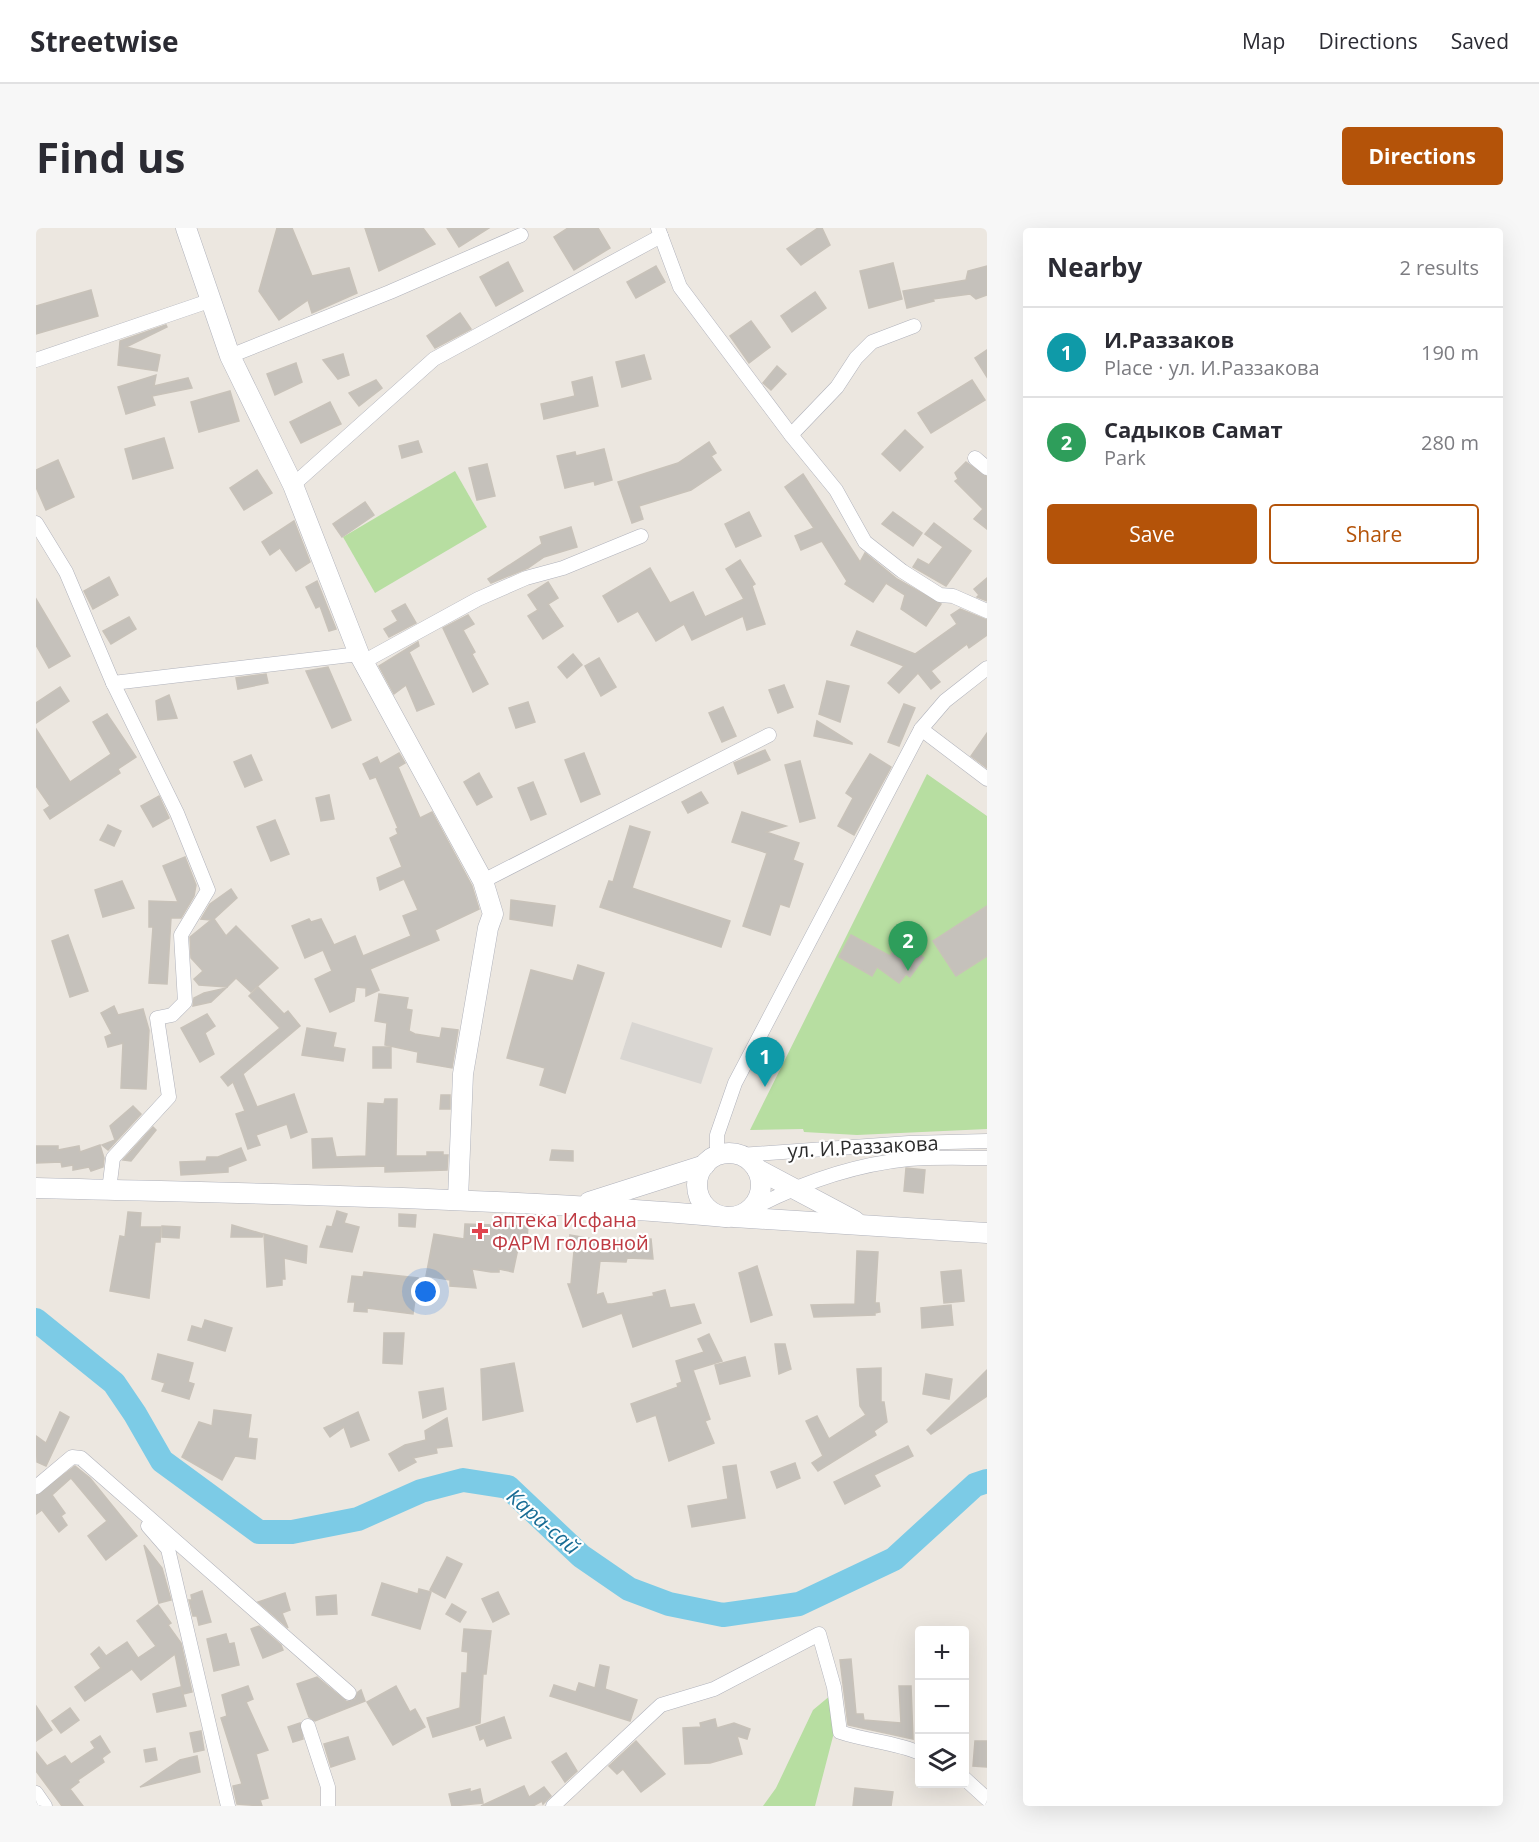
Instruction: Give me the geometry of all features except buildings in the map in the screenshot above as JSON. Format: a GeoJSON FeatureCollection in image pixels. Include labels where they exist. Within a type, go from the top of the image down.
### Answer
{"type":"FeatureCollection","features":[{"type":"Feature","properties":{"kind":"main road"},"geometry":{"type":"LineString","coordinates":[[186,228],[209,301],[230,356],[293,485],[361,658],[483,880],[493,914],[488,928],[463,1074],[458,1199]]}},
{"type":"Feature","properties":{"kind":"main road"},"geometry":{"type":"LineString","coordinates":[[581,1204],[711,1160],[740,1155],[757,1169],[789,1189],[866,1227]]}},
{"type":"Feature","properties":{"kind":"main road"},"geometry":{"type":"LineString","coordinates":[[711,1160],[697,1186],[701,1201],[712,1212],[736,1215]]}},
{"type":"Feature","properties":{"kind":"main road"},"geometry":{"type":"LineString","coordinates":[[736,1215],[760,1192],[757,1169]]}},
{"type":"Feature","properties":{"kind":"main road"},"geometry":{"type":"LineString","coordinates":[[36,1188],[581,1204],[866,1227],[987,1233]]}},
{"type":"Feature","properties":{"kind":"street"},"geometry":{"type":"LineString","coordinates":[[293,485],[434,359],[660,232],[680,287],[791,435],[836,490],[866,542],[902,571],[940,596],[953,596],[987,611]]}},
{"type":"Feature","properties":{"kind":"street"},"geometry":{"type":"LineString","coordinates":[[230,356],[390,292],[520,235]]}},
{"type":"Feature","properties":{"kind":"street"},"geometry":{"type":"LineString","coordinates":[[36,360],[209,301]]}},
{"type":"Feature","properties":{"kind":"street"},"geometry":{"type":"LineString","coordinates":[[791,435],[837,387],[856,358],[872,342],[914,326]]}},
{"type":"Feature","properties":{"kind":"street"},"geometry":{"type":"LineString","coordinates":[[975,458],[987,468]]}},
{"type":"Feature","properties":{"kind":"street"},"geometry":{"type":"LineString","coordinates":[[36,523],[66,572],[113,683],[177,813],[208,890],[181,935],[185,1002],[172,1015],[157,1018],[169,1098],[113,1158],[109,1190]]}},
{"type":"Feature","properties":{"kind":"street"},"geometry":{"type":"LineString","coordinates":[[113,683],[361,658],[478,599],[526,578],[563,568],[641,536]]}},
{"type":"Feature","properties":{"kind":"street"},"geometry":{"type":"LineString","coordinates":[[711,1160],[735,1083],[921,729],[945,701],[987,668]]}},
{"type":"Feature","properties":{"kind":"street"},"geometry":{"type":"LineString","coordinates":[[921,729],[987,779]]}},
{"type":"Feature","properties":{"kind":"street"},"geometry":{"type":"LineString","coordinates":[[483,880],[769,735]]}},
{"type":"Feature","properties":{"kind":"street","name":"ул. И.Раззакова"},"geometry":{"type":"LineString","coordinates":[[740,1155],[909,1143],[987,1141]]}},
{"type":"Feature","properties":{"kind":"street","name":"ул. И.Раззакова"},"geometry":{"type":"LineString","coordinates":[[736,1215],[789,1189],[828,1175],[908,1159],[987,1158]]}},
{"type":"Feature","properties":{"kind":"street"},"geometry":{"type":"LineString","coordinates":[[36,1487],[72,1457],[81,1458],[349,1693]]}},
{"type":"Feature","properties":{"kind":"street"},"geometry":{"type":"LineString","coordinates":[[81,1458],[122,1495],[168,1549],[228,1806]]}},
{"type":"Feature","properties":{"kind":"street"},"geometry":{"type":"LineString","coordinates":[[553,1806],[661,1705],[714,1689],[819,1634],[834,1687],[840,1732],[866,1740],[905,1746],[915,1751]]}},
{"type":"Feature","properties":{"kind":"street"},"geometry":{"type":"LineString","coordinates":[[308,1726],[328,1787],[328,1806]]}},
{"type":"Feature","properties":{"kind":"street"},"geometry":{"type":"LineString","coordinates":[[969,1783],[987,1799]]}},
{"type":"Feature","properties":{"kind":"street"},"geometry":{"type":"LineString","coordinates":[[36,1793],[45,1806]]}},
{"type":"Feature","properties":{"kind":"green space"},"geometry":{"type":"Polygon","coordinates":[[[455,471],[487,527],[375,593],[343,537],[455,471]]]}},
{"type":"Feature","properties":{"kind":"green space"},"geometry":{"type":"Polygon","coordinates":[[[927,774],[987,816],[987,1129],[857,1135],[804,1132],[803,1129],[750,1130],[927,774]]]}},
{"type":"Feature","properties":{"kind":"green space"},"geometry":{"type":"Polygon","coordinates":[[[831,1695],[838,1717],[815,1806],[763,1806],[776,1788],[813,1710],[831,1695]]]}},
{"type":"Feature","properties":{"kind":"shaded area"},"geometry":{"type":"Polygon","coordinates":[[[632,1022],[713,1048],[701,1084],[620,1059],[632,1022]]]}},
{"type":"Feature","properties":{"kind":"waterway","name":"Кара-сай"},"geometry":{"type":"LineString","coordinates":[[36,1320],[114,1383],[162,1461],[259,1532],[292,1532],[358,1519],[421,1491],[463,1480],[508,1487],[581,1556],[629,1589],[669,1604],[723,1615],[799,1604],[894,1559],[975,1485],[987,1481]]}},
{"type":"Feature","properties":{"kind":"place","name":"Садыков Самат"},"geometry":{"type":"Point","coordinates":[908,971]}},
{"type":"Feature","properties":{"kind":"place","name":"И.Раззаков"},"geometry":{"type":"Point","coordinates":[765,1087]}},
{"type":"Feature","properties":{"kind":"place","name":"аптека Исфана ФАРМ головной"},"geometry":{"type":"Point","coordinates":[480,1231]}}]}
